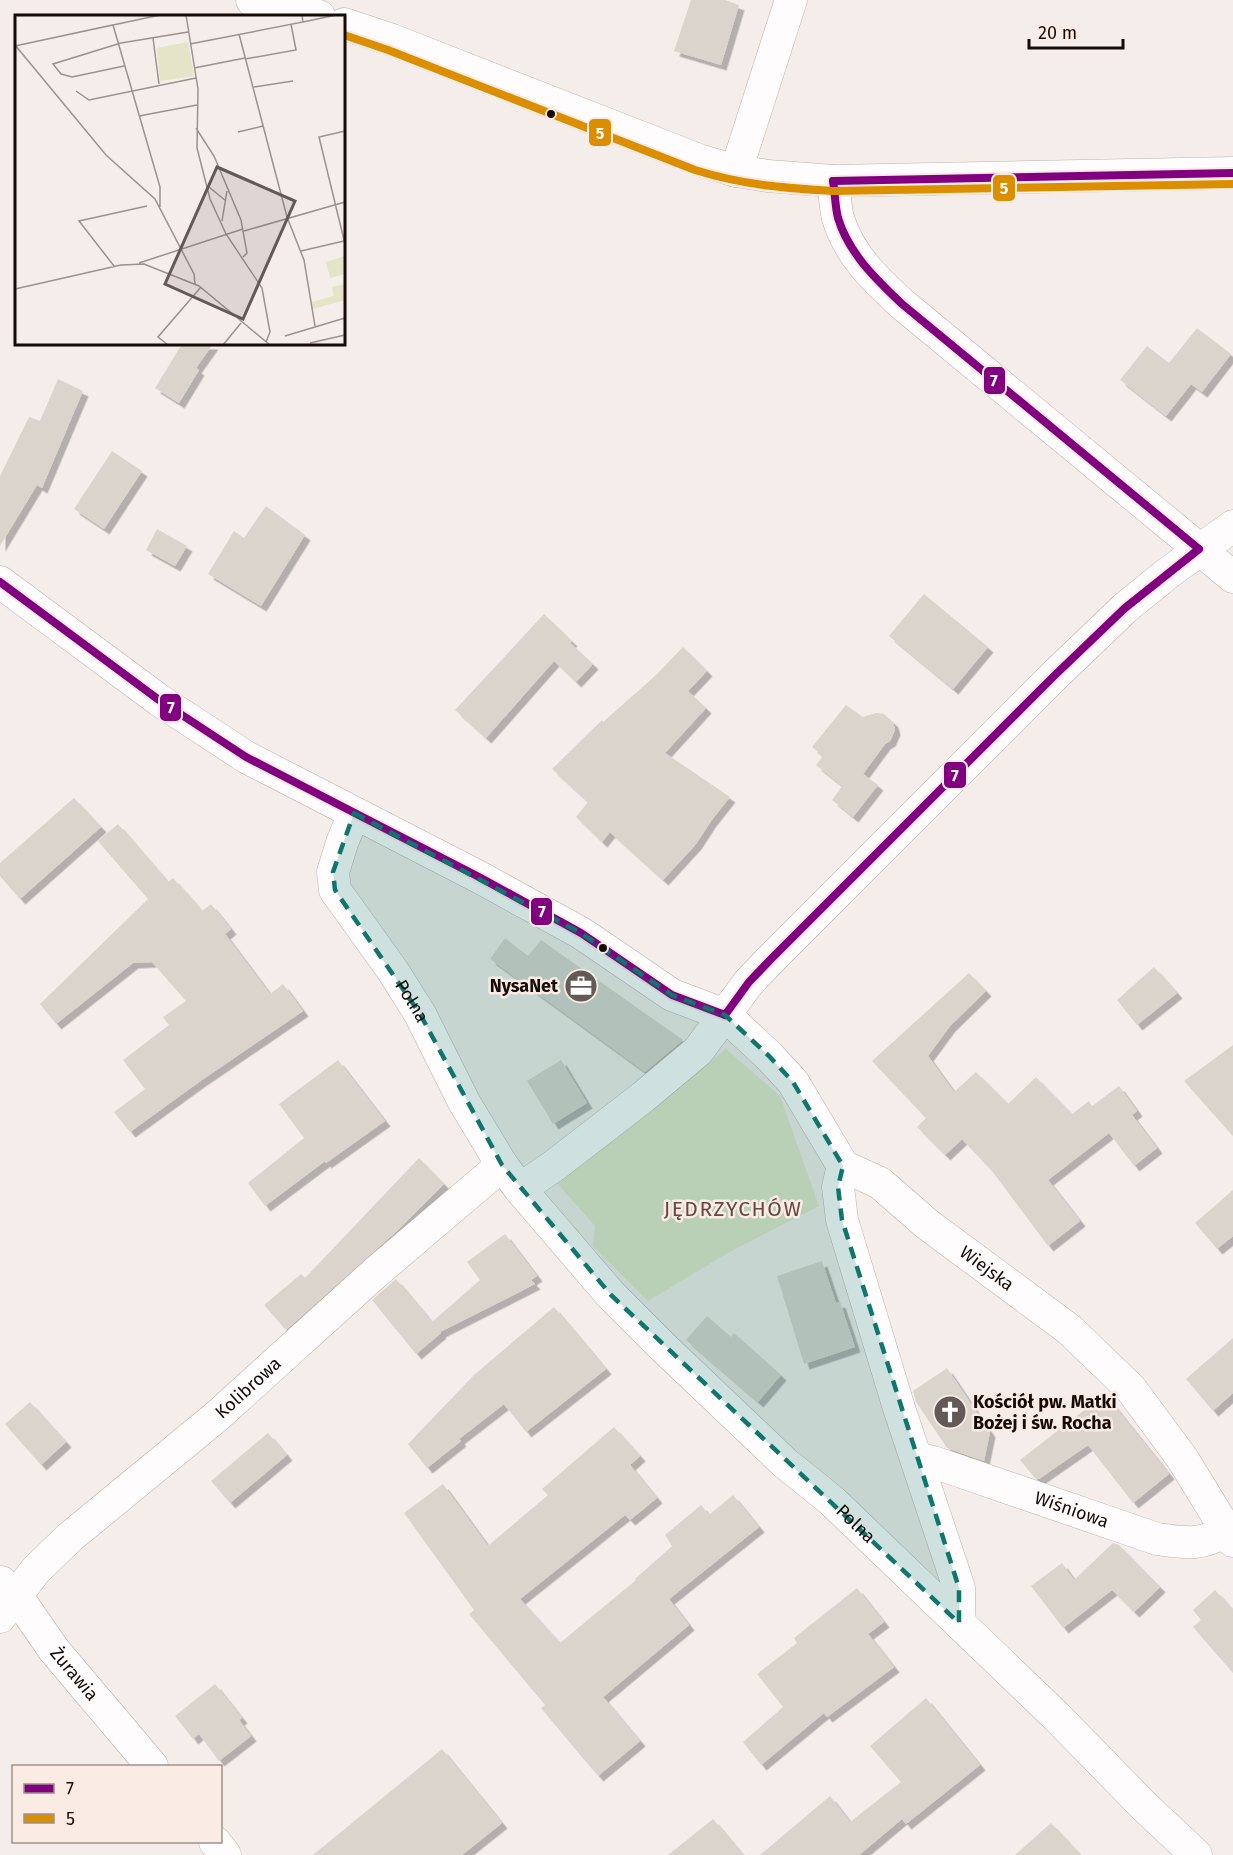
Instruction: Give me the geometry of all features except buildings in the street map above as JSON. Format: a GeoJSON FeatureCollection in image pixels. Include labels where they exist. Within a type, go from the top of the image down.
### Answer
{"type":"FeatureCollection","features":[{"type":"Feature","properties":{"kind":"street"},"geometry":{"type":"LineString","coordinates":[[252,0],[315,15]]}},
{"type":"Feature","properties":{"kind":"street"},"geometry":{"type":"LineString","coordinates":[[736,171],[791,0]]}},
{"type":"Feature","properties":{"kind":"street"},"geometry":{"type":"LineString","coordinates":[[345,24],[392,40],[650,142],[736,171],[833,181],[1233,173]]}},
{"type":"Feature","properties":{"kind":"street"},"geometry":{"type":"LineString","coordinates":[[833,181],[837,217],[856,256],[868,273],[902,304],[1233,577]]}},
{"type":"Feature","properties":{"kind":"street"},"geometry":{"type":"LineString","coordinates":[[511,1177],[555,1165],[644,1097],[698,1052],[749,982],[1054,676],[1125,608],[1199,549],[1233,526]]}},
{"type":"Feature","properties":{"kind":"street"},"geometry":{"type":"LineString","coordinates":[[0,582],[168,706],[246,757],[479,877],[581,933],[672,995],[725,1015],[793,1082],[843,1166],[838,1187],[842,1220],[959,1588],[959,1623]]}},
{"type":"Feature","properties":{"kind":"street","name":"Polna"},"geometry":{"type":"LineString","coordinates":[[354,813],[333,872],[334,890],[393,971],[420,1014],[464,1102],[511,1177],[611,1295],[641,1325],[785,1463],[831,1500],[1196,1855]]}},
{"type":"Feature","properties":{"kind":"street","name":"Wiejska"},"geometry":{"type":"LineString","coordinates":[[843,1166],[880,1183],[927,1224],[1070,1330],[1131,1389],[1182,1458],[1229,1536]]}},
{"type":"Feature","properties":{"kind":"street","name":"Kolibrowa"},"geometry":{"type":"LineString","coordinates":[[6,1598],[70,1537],[216,1417],[374,1274],[511,1177]]}},
{"type":"Feature","properties":{"kind":"street","name":"Wiśniowa"},"geometry":{"type":"LineString","coordinates":[[916,1458],[1157,1539],[1190,1544],[1229,1536]]}},
{"type":"Feature","properties":{"kind":"street","name":"Żurawia"},"geometry":{"type":"LineString","coordinates":[[6,1598],[54,1650],[150,1765]]}},
{"type":"Feature","properties":{"kind":"street"},"geometry":{"type":"LineString","coordinates":[[216,1843],[225,1855]]}},
{"type":"Feature","properties":{"kind":"highlighted area"},"geometry":{"type":"Polygon","coordinates":[[[354,813],[581,933],[672,995],[725,1015],[769,1056],[793,1082],[843,1166],[838,1187],[842,1220],[959,1588],[959,1623],[611,1295],[502,1165],[420,1014],[335,890],[333,872],[354,813]]]}},
{"type":"Feature","properties":{"kind":"green space"},"geometry":{"type":"Polygon","coordinates":[[[726,1049],[780,1096],[819,1206],[733,1250],[648,1301],[593,1246],[595,1226],[557,1183],[726,1049]]]}},
{"type":"Feature","properties":{"kind":"transit line","name":"5"},"geometry":{"type":"LineString","coordinates":[[345,35],[695,170],[747,182],[833,191],[1233,184]]}},
{"type":"Feature","properties":{"kind":"transit line","name":"7"},"geometry":{"type":"LineString","coordinates":[[833,181],[1233,173]]}},
{"type":"Feature","properties":{"kind":"transit line","name":"7"},"geometry":{"type":"LineString","coordinates":[[833,181],[837,213],[843,231],[864,265],[883,285],[902,304],[1199,549]]}},
{"type":"Feature","properties":{"kind":"transit line","name":"7"},"geometry":{"type":"LineString","coordinates":[[725,1015],[749,982],[773,957],[1054,676],[1125,608],[1199,549]]}},
{"type":"Feature","properties":{"kind":"transit line","name":"7"},"geometry":{"type":"LineString","coordinates":[[0,582],[159,700],[246,757],[479,877],[581,933],[672,995],[725,1015]]}},
{"type":"Feature","properties":{"kind":"place","name":"NysaNet"},"geometry":{"type":"Point","coordinates":[581,986]}},
{"type":"Feature","properties":{"kind":"place","name":"Kościół pw. Matki Bożej i św. Rocha"},"geometry":{"type":"Point","coordinates":[950,1412]}},
{"type":"Feature","properties":{"kind":"district","name":"JĘDRZYCHÓW"},"geometry":{"type":"Point","coordinates":[733,1209]}}]}
